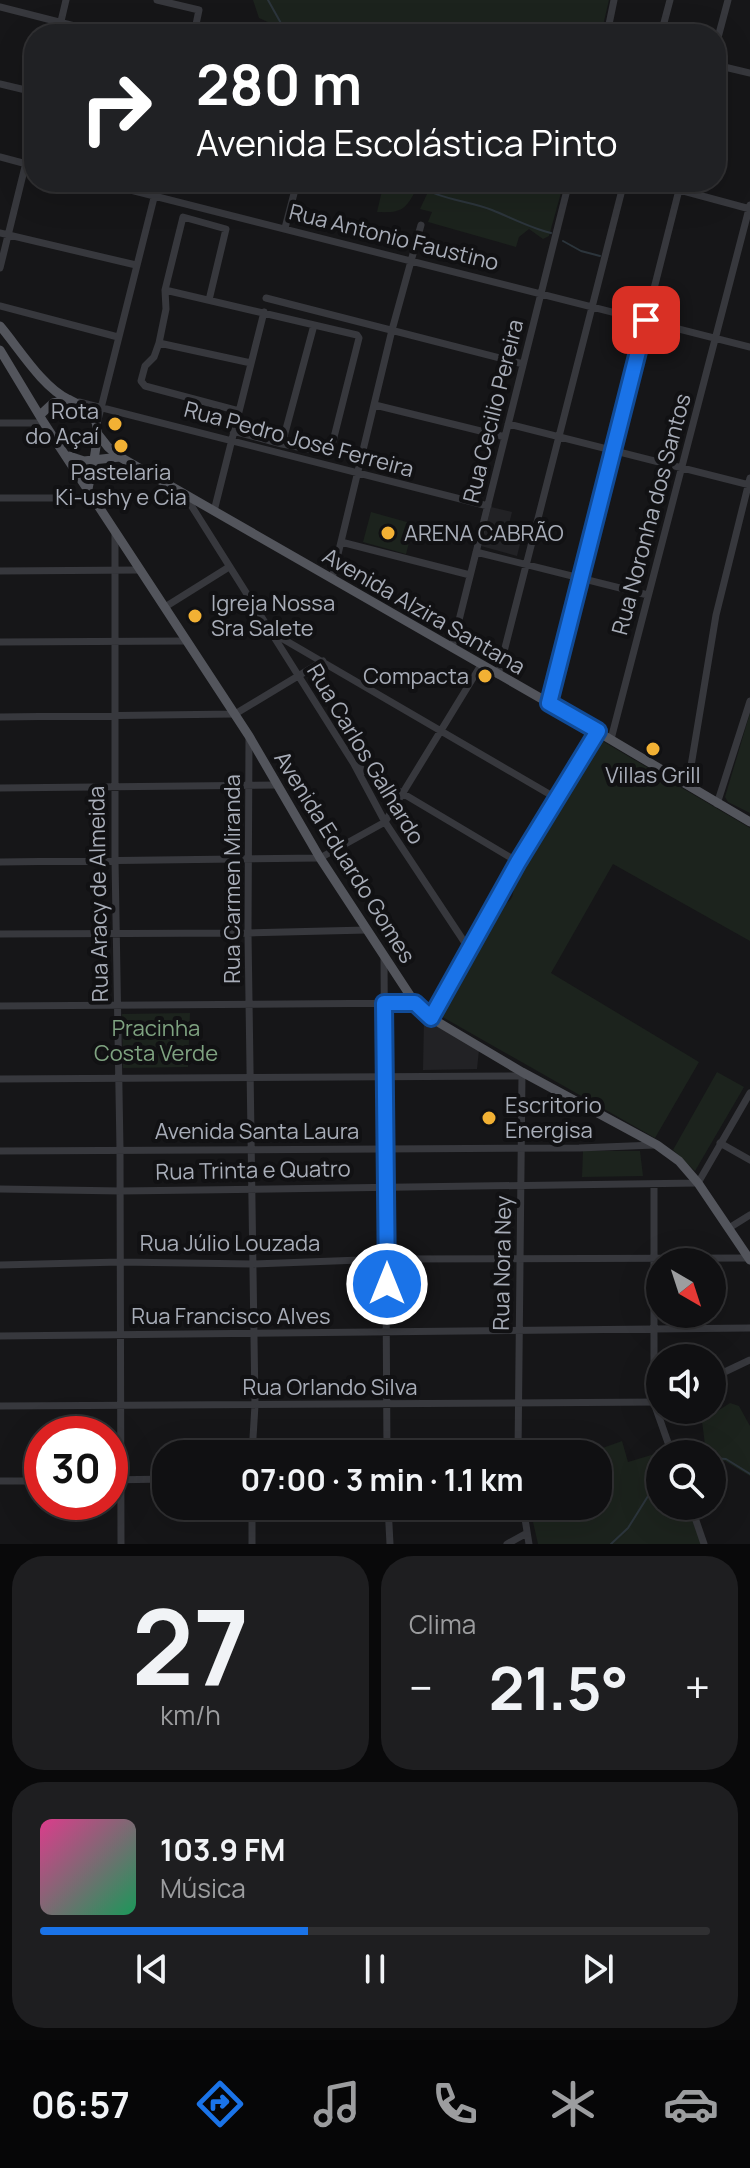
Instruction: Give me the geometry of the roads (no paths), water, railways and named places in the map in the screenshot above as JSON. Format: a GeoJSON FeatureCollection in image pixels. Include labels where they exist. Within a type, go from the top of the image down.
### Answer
{"type":"FeatureCollection","features":[{"type":"Feature","properties":{"kind":"main road","name":"Avenida Alzira Santana"},"geometry":{"type":"LineString","coordinates":[[0,326],[49,386],[89,411],[103,443],[120,457],[598,731],[750,822]]}},
{"type":"Feature","properties":{"kind":"main road","name":"Avenida Eduardo Gomes"},"geometry":{"type":"LineString","coordinates":[[0,350],[249,736],[320,858],[415,1003],[431,1018],[522,1074],[657,1145],[679,1161],[698,1183],[749,1259]]}},
{"type":"Feature","properties":{"kind":"main road"},"geometry":{"type":"LineString","coordinates":[[42,419],[46,406],[73,401]]}},
{"type":"Feature","properties":{"kind":"main road"},"geometry":{"type":"LineString","coordinates":[[91,493],[97,429]]}},
{"type":"Feature","properties":{"kind":"main road"},"geometry":{"type":"LineString","coordinates":[[65,453],[73,459],[120,457]]}},
{"type":"Feature","properties":{"kind":"street"},"geometry":{"type":"LineString","coordinates":[[61,23],[66,0]]}},
{"type":"Feature","properties":{"kind":"street"},"geometry":{"type":"LineString","coordinates":[[157,0],[199,10]]}},
{"type":"Feature","properties":{"kind":"street"},"geometry":{"type":"LineString","coordinates":[[196,24],[203,0]]}},
{"type":"Feature","properties":{"kind":"street"},"geometry":{"type":"LineString","coordinates":[[609,24],[614,0]]}},
{"type":"Feature","properties":{"kind":"street"},"geometry":{"type":"LineString","coordinates":[[664,24],[670,0]]}},
{"type":"Feature","properties":{"kind":"street"},"geometry":{"type":"LineString","coordinates":[[722,24],[728,0]]}},
{"type":"Feature","properties":{"kind":"street"},"geometry":{"type":"LineString","coordinates":[[0,7],[65,24]]}},
{"type":"Feature","properties":{"kind":"street"},"geometry":{"type":"LineString","coordinates":[[726,67],[750,73]]}},
{"type":"Feature","properties":{"kind":"street"},"geometry":{"type":"LineString","coordinates":[[0,84],[24,90]]}},
{"type":"Feature","properties":{"kind":"street"},"geometry":{"type":"LineString","coordinates":[[0,157],[24,163]]}},
{"type":"Feature","properties":{"kind":"street"},"geometry":{"type":"LineString","coordinates":[[0,268],[4,234],[24,181]]}},
{"type":"Feature","properties":{"kind":"street","name":"Rua Antonio Faustino"},"geometry":{"type":"LineString","coordinates":[[138,192],[750,347]]}},
{"type":"Feature","properties":{"kind":"street"},"geometry":{"type":"LineString","coordinates":[[97,429],[155,192]]}},
{"type":"Feature","properties":{"kind":"street"},"geometry":{"type":"LineString","coordinates":[[285,228],[294,192]]}},
{"type":"Feature","properties":{"kind":"street","name":"Rua Cecilio Pereira"},"geometry":{"type":"LineString","coordinates":[[452,648],[566,192]]}},
{"type":"Feature","properties":{"kind":"street"},"geometry":{"type":"LineString","coordinates":[[498,675],[621,192]]}},
{"type":"Feature","properties":{"kind":"street"},"geometry":{"type":"LineString","coordinates":[[549,703],[678,192]]}},
{"type":"Feature","properties":{"kind":"street"},"geometry":{"type":"LineString","coordinates":[[699,192],[750,208]]}},
{"type":"Feature","properties":{"kind":"street","name":"Rua Noronha dos Santos"},"geometry":{"type":"LineString","coordinates":[[611,739],[750,208]]}},
{"type":"Feature","properties":{"kind":"street"},"geometry":{"type":"LineString","coordinates":[[209,300],[226,229],[186,216],[181,218],[165,290],[166,309],[159,343],[154,357],[145,366],[142,384],[239,411]]}},
{"type":"Feature","properties":{"kind":"street"},"geometry":{"type":"LineString","coordinates":[[332,579],[392,330],[421,225]]}},
{"type":"Feature","properties":{"kind":"street"},"geometry":{"type":"LineString","coordinates":[[4,234],[136,265]]}},
{"type":"Feature","properties":{"kind":"street"},"geometry":{"type":"LineString","coordinates":[[165,290],[357,335],[360,342],[332,450],[326,454],[233,431]]}},
{"type":"Feature","properties":{"kind":"street"},"geometry":{"type":"LineString","coordinates":[[266,298],[523,364]]}},
{"type":"Feature","properties":{"kind":"street"},"geometry":{"type":"LineString","coordinates":[[0,306],[118,337]]}},
{"type":"Feature","properties":{"kind":"street"},"geometry":{"type":"LineString","coordinates":[[214,511],[264,312]]}},
{"type":"Feature","properties":{"kind":"street"},"geometry":{"type":"LineString","coordinates":[[282,444],[314,325]]}},
{"type":"Feature","properties":{"kind":"street"},"geometry":{"type":"LineString","coordinates":[[159,343],[251,363]]}},
{"type":"Feature","properties":{"kind":"street","name":"Rua Pedro José Ferreira"},"geometry":{"type":"LineString","coordinates":[[73,401],[488,506]]}},
{"type":"Feature","properties":{"kind":"street"},"geometry":{"type":"LineString","coordinates":[[375,405],[505,437]]}},
{"type":"Feature","properties":{"kind":"street"},"geometry":{"type":"LineString","coordinates":[[0,423],[28,423],[42,419]]}},
{"type":"Feature","properties":{"kind":"street"},"geometry":{"type":"LineString","coordinates":[[508,424],[749,483],[716,615],[688,784]]}},
{"type":"Feature","properties":{"kind":"street"},"geometry":{"type":"LineString","coordinates":[[0,498],[91,493]]}},
{"type":"Feature","properties":{"kind":"street","name":"Rua Carlos Galhardo"},"geometry":{"type":"LineString","coordinates":[[184,494],[354,764],[385,822],[469,949]]}},
{"type":"Feature","properties":{"kind":"street","name":"Rua Aracy de Almeida"},"geometry":{"type":"LineString","coordinates":[[115,532],[120,1416]]}},
{"type":"Feature","properties":{"kind":"street"},"geometry":{"type":"LineString","coordinates":[[341,542],[470,575]]}},
{"type":"Feature","properties":{"kind":"street"},"geometry":{"type":"LineString","coordinates":[[476,552],[648,595]]}},
{"type":"Feature","properties":{"kind":"street"},"geometry":{"type":"LineString","coordinates":[[165,607],[229,567]]}},
{"type":"Feature","properties":{"kind":"street"},"geometry":{"type":"LineString","coordinates":[[0,571],[140,570]]}},
{"type":"Feature","properties":{"kind":"street"},"geometry":{"type":"LineString","coordinates":[[270,632],[556,798]]}},
{"type":"Feature","properties":{"kind":"street"},"geometry":{"type":"LineString","coordinates":[[0,642],[187,641]]}},
{"type":"Feature","properties":{"kind":"street"},"geometry":{"type":"LineString","coordinates":[[0,717],[235,714],[323,661]]}},
{"type":"Feature","properties":{"kind":"street"},"geometry":{"type":"LineString","coordinates":[[0,862],[320,858],[385,822],[481,665]]}},
{"type":"Feature","properties":{"kind":"street"},"geometry":{"type":"LineString","coordinates":[[717,804],[750,701]]}},
{"type":"Feature","properties":{"kind":"street"},"geometry":{"type":"LineString","coordinates":[[431,1018],[518,862],[598,731]]}},
{"type":"Feature","properties":{"kind":"street","name":"Rua Carmen Miranda"},"geometry":{"type":"LineString","coordinates":[[249,736],[253,1440]]}},
{"type":"Feature","properties":{"kind":"street"},"geometry":{"type":"LineString","coordinates":[[354,764],[518,862]]}},
{"type":"Feature","properties":{"kind":"street"},"geometry":{"type":"LineString","coordinates":[[0,788],[277,785]]}},
{"type":"Feature","properties":{"kind":"street"},"geometry":{"type":"LineString","coordinates":[[0,934],[367,930]]}},
{"type":"Feature","properties":{"kind":"street"},"geometry":{"type":"LineString","coordinates":[[384,957],[387,1440]]}},
{"type":"Feature","properties":{"kind":"street"},"geometry":{"type":"LineString","coordinates":[[0,1006],[415,1003]]}},
{"type":"Feature","properties":{"kind":"street"},"geometry":{"type":"LineString","coordinates":[[0,1079],[522,1074]]}},
{"type":"Feature","properties":{"kind":"street","name":"Rua Nora Ney"},"geometry":{"type":"LineString","coordinates":[[518,1440],[522,1074]]}},
{"type":"Feature","properties":{"kind":"street"},"geometry":{"type":"LineString","coordinates":[[698,1183],[750,1093]]}},
{"type":"Feature","properties":{"kind":"street"},"geometry":{"type":"LineString","coordinates":[[720,1143],[750,1160]]}},
{"type":"Feature","properties":{"kind":"street","name":"Avenida Santa Laura"},"geometry":{"type":"LineString","coordinates":[[0,1151],[657,1145]]}},
{"type":"Feature","properties":{"kind":"street","name":"Rua Trinta e Quatro"},"geometry":{"type":"LineString","coordinates":[[0,1189],[121,1191],[698,1183]]}},
{"type":"Feature","properties":{"kind":"street"},"geometry":{"type":"LineString","coordinates":[[654,1185],[654,1248]]}},
{"type":"Feature","properties":{"kind":"street"},"geometry":{"type":"LineString","coordinates":[[729,1228],[750,1215]]}},
{"type":"Feature","properties":{"kind":"street","name":"Rua Júlio Louzada"},"geometry":{"type":"LineString","coordinates":[[0,1265],[120,1262],[252,1264],[387,1259],[646,1259]]}},
{"type":"Feature","properties":{"kind":"street","name":"Rua Júlio Louzada"},"geometry":{"type":"LineString","coordinates":[[726,1259],[749,1259]]}},
{"type":"Feature","properties":{"kind":"street","name":"Rua Francisco Alves"},"geometry":{"type":"LineString","coordinates":[[0,1336],[750,1328]]}},
{"type":"Feature","properties":{"kind":"street"},"geometry":{"type":"LineString","coordinates":[[654,1329],[655,1344]]}},
{"type":"Feature","properties":{"kind":"street"},"geometry":{"type":"LineString","coordinates":[[726,1371],[750,1360]]}},
{"type":"Feature","properties":{"kind":"street","name":"Rua Orlando Silva"},"geometry":{"type":"LineString","coordinates":[[0,1406],[646,1403]]}},
{"type":"Feature","properties":{"kind":"street"},"geometry":{"type":"LineString","coordinates":[[128,1480],[152,1479]]}},
{"type":"Feature","properties":{"kind":"street"},"geometry":{"type":"LineString","coordinates":[[0,1481],[24,1481]]}},
{"type":"Feature","properties":{"kind":"street","name":"Rua Aracy de Almeida"},"geometry":{"type":"LineString","coordinates":[[121,1520],[121,1544]]}},
{"type":"Feature","properties":{"kind":"street"},"geometry":{"type":"LineString","coordinates":[[252,1520],[252,1544]]}},
{"type":"Feature","properties":{"kind":"street"},"geometry":{"type":"LineString","coordinates":[[389,1520],[390,1544]]}},
{"type":"Feature","properties":{"kind":"street"},"geometry":{"type":"LineString","coordinates":[[525,1520],[529,1544]]}},
{"type":"Feature","properties":{"kind":"street"},"geometry":{"type":"LineString","coordinates":[[696,1520],[704,1544]]}},
{"type":"Feature","properties":{"kind":"street"},"geometry":{"type":"LineString","coordinates":[[507,1544],[527,1533]]}},
{"type":"Feature","properties":{"kind":"waterway"},"geometry":{"type":"LineString","coordinates":[[268,0],[281,24]]}},
{"type":"Feature","properties":{"kind":"waterway"},"geometry":{"type":"LineString","coordinates":[[430,192],[482,207],[551,233]]}},
{"type":"Feature","properties":{"kind":"waterway"},"geometry":{"type":"LineString","coordinates":[[563,241],[581,251],[600,256]]}},
{"type":"Feature","properties":{"kind":"waterway"},"geometry":{"type":"LineString","coordinates":[[726,1459],[750,1474]]}},
{"type":"Feature","properties":{"kind":"waterway"},"geometry":{"type":"LineString","coordinates":[[611,1544],[628,1528],[646,1499]]}},
{"type":"Feature","properties":{"kind":"place","name":"Rota do Açaí"},"geometry":{"type":"Point","coordinates":[115,424]}},
{"type":"Feature","properties":{"kind":"place","name":"Pastelaria Ki-ushy e Cia"},"geometry":{"type":"Point","coordinates":[121,446]}},
{"type":"Feature","properties":{"kind":"place","name":"ARENA CABRÃO"},"geometry":{"type":"Point","coordinates":[388,533]}},
{"type":"Feature","properties":{"kind":"place","name":"Igreja Nossa Sra Salete"},"geometry":{"type":"Point","coordinates":[195,616]}},
{"type":"Feature","properties":{"kind":"place","name":"Compacta"},"geometry":{"type":"Point","coordinates":[485,676]}},
{"type":"Feature","properties":{"kind":"place","name":"Villas Grill"},"geometry":{"type":"Point","coordinates":[653,749]}},
{"type":"Feature","properties":{"kind":"place","name":"Escritorio Energisa"},"geometry":{"type":"Point","coordinates":[489,1118]}},
{"type":"Feature","properties":{"kind":"park label","name":"Pracinha Costa Verde"},"geometry":{"type":"Point","coordinates":[156,1040]}}]}
